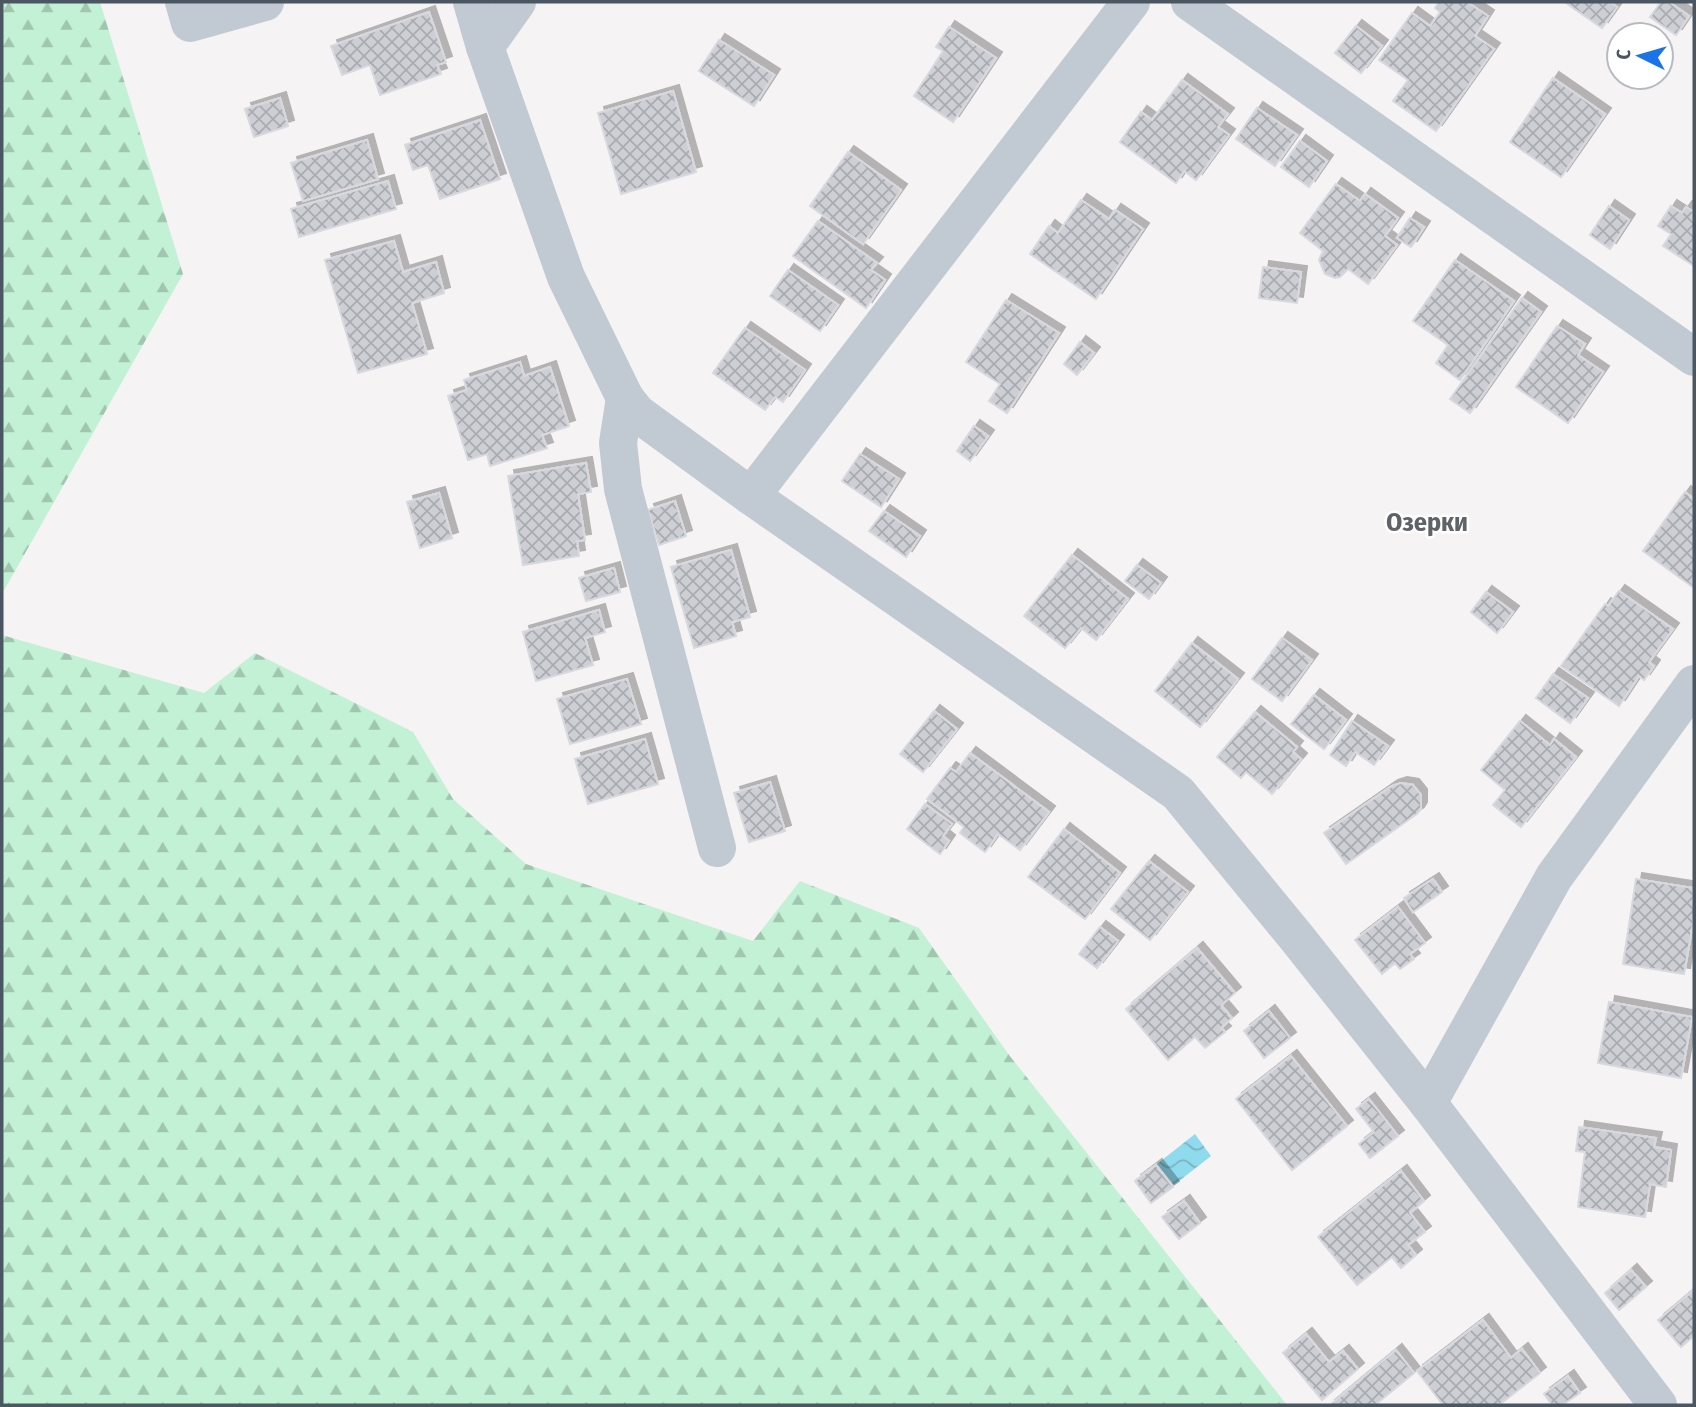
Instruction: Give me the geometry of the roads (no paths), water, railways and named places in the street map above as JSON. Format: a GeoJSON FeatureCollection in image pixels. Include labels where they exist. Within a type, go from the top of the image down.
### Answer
{"type":"FeatureCollection","features":[{"type":"Feature","properties":{"kind":"street"},"geometry":{"type":"LineString","coordinates":[[184,2],[190,23],[265,2]]}},
{"type":"Feature","properties":{"kind":"street"},"geometry":{"type":"LineString","coordinates":[[472,2],[485,47],[566,277],[625,398],[637,413],[751,496],[1178,793],[1428,1103],[1658,1405]]}},
{"type":"Feature","properties":{"kind":"street"},"geometry":{"type":"LineString","coordinates":[[485,47],[517,2]]}},
{"type":"Feature","properties":{"kind":"street"},"geometry":{"type":"LineString","coordinates":[[751,496],[1131,2]]}},
{"type":"Feature","properties":{"kind":"street"},"geometry":{"type":"LineString","coordinates":[[1190,2],[1694,357]]}},
{"type":"Feature","properties":{"kind":"street"},"geometry":{"type":"LineString","coordinates":[[625,398],[618,443],[623,489],[717,848]]}},
{"type":"Feature","properties":{"kind":"street"},"geometry":{"type":"LineString","coordinates":[[1428,1103],[1554,877],[1694,684]]}},
{"type":"Feature","properties":{"kind":"water"},"geometry":{"type":"Polygon","coordinates":[[[1195,1134],[1211,1156],[1174,1185],[1157,1164],[1195,1134]]]}},
{"type":"Feature","properties":{"kind":"district","name":"Озерки"},"geometry":{"type":"Point","coordinates":[1427,522]}}]}
